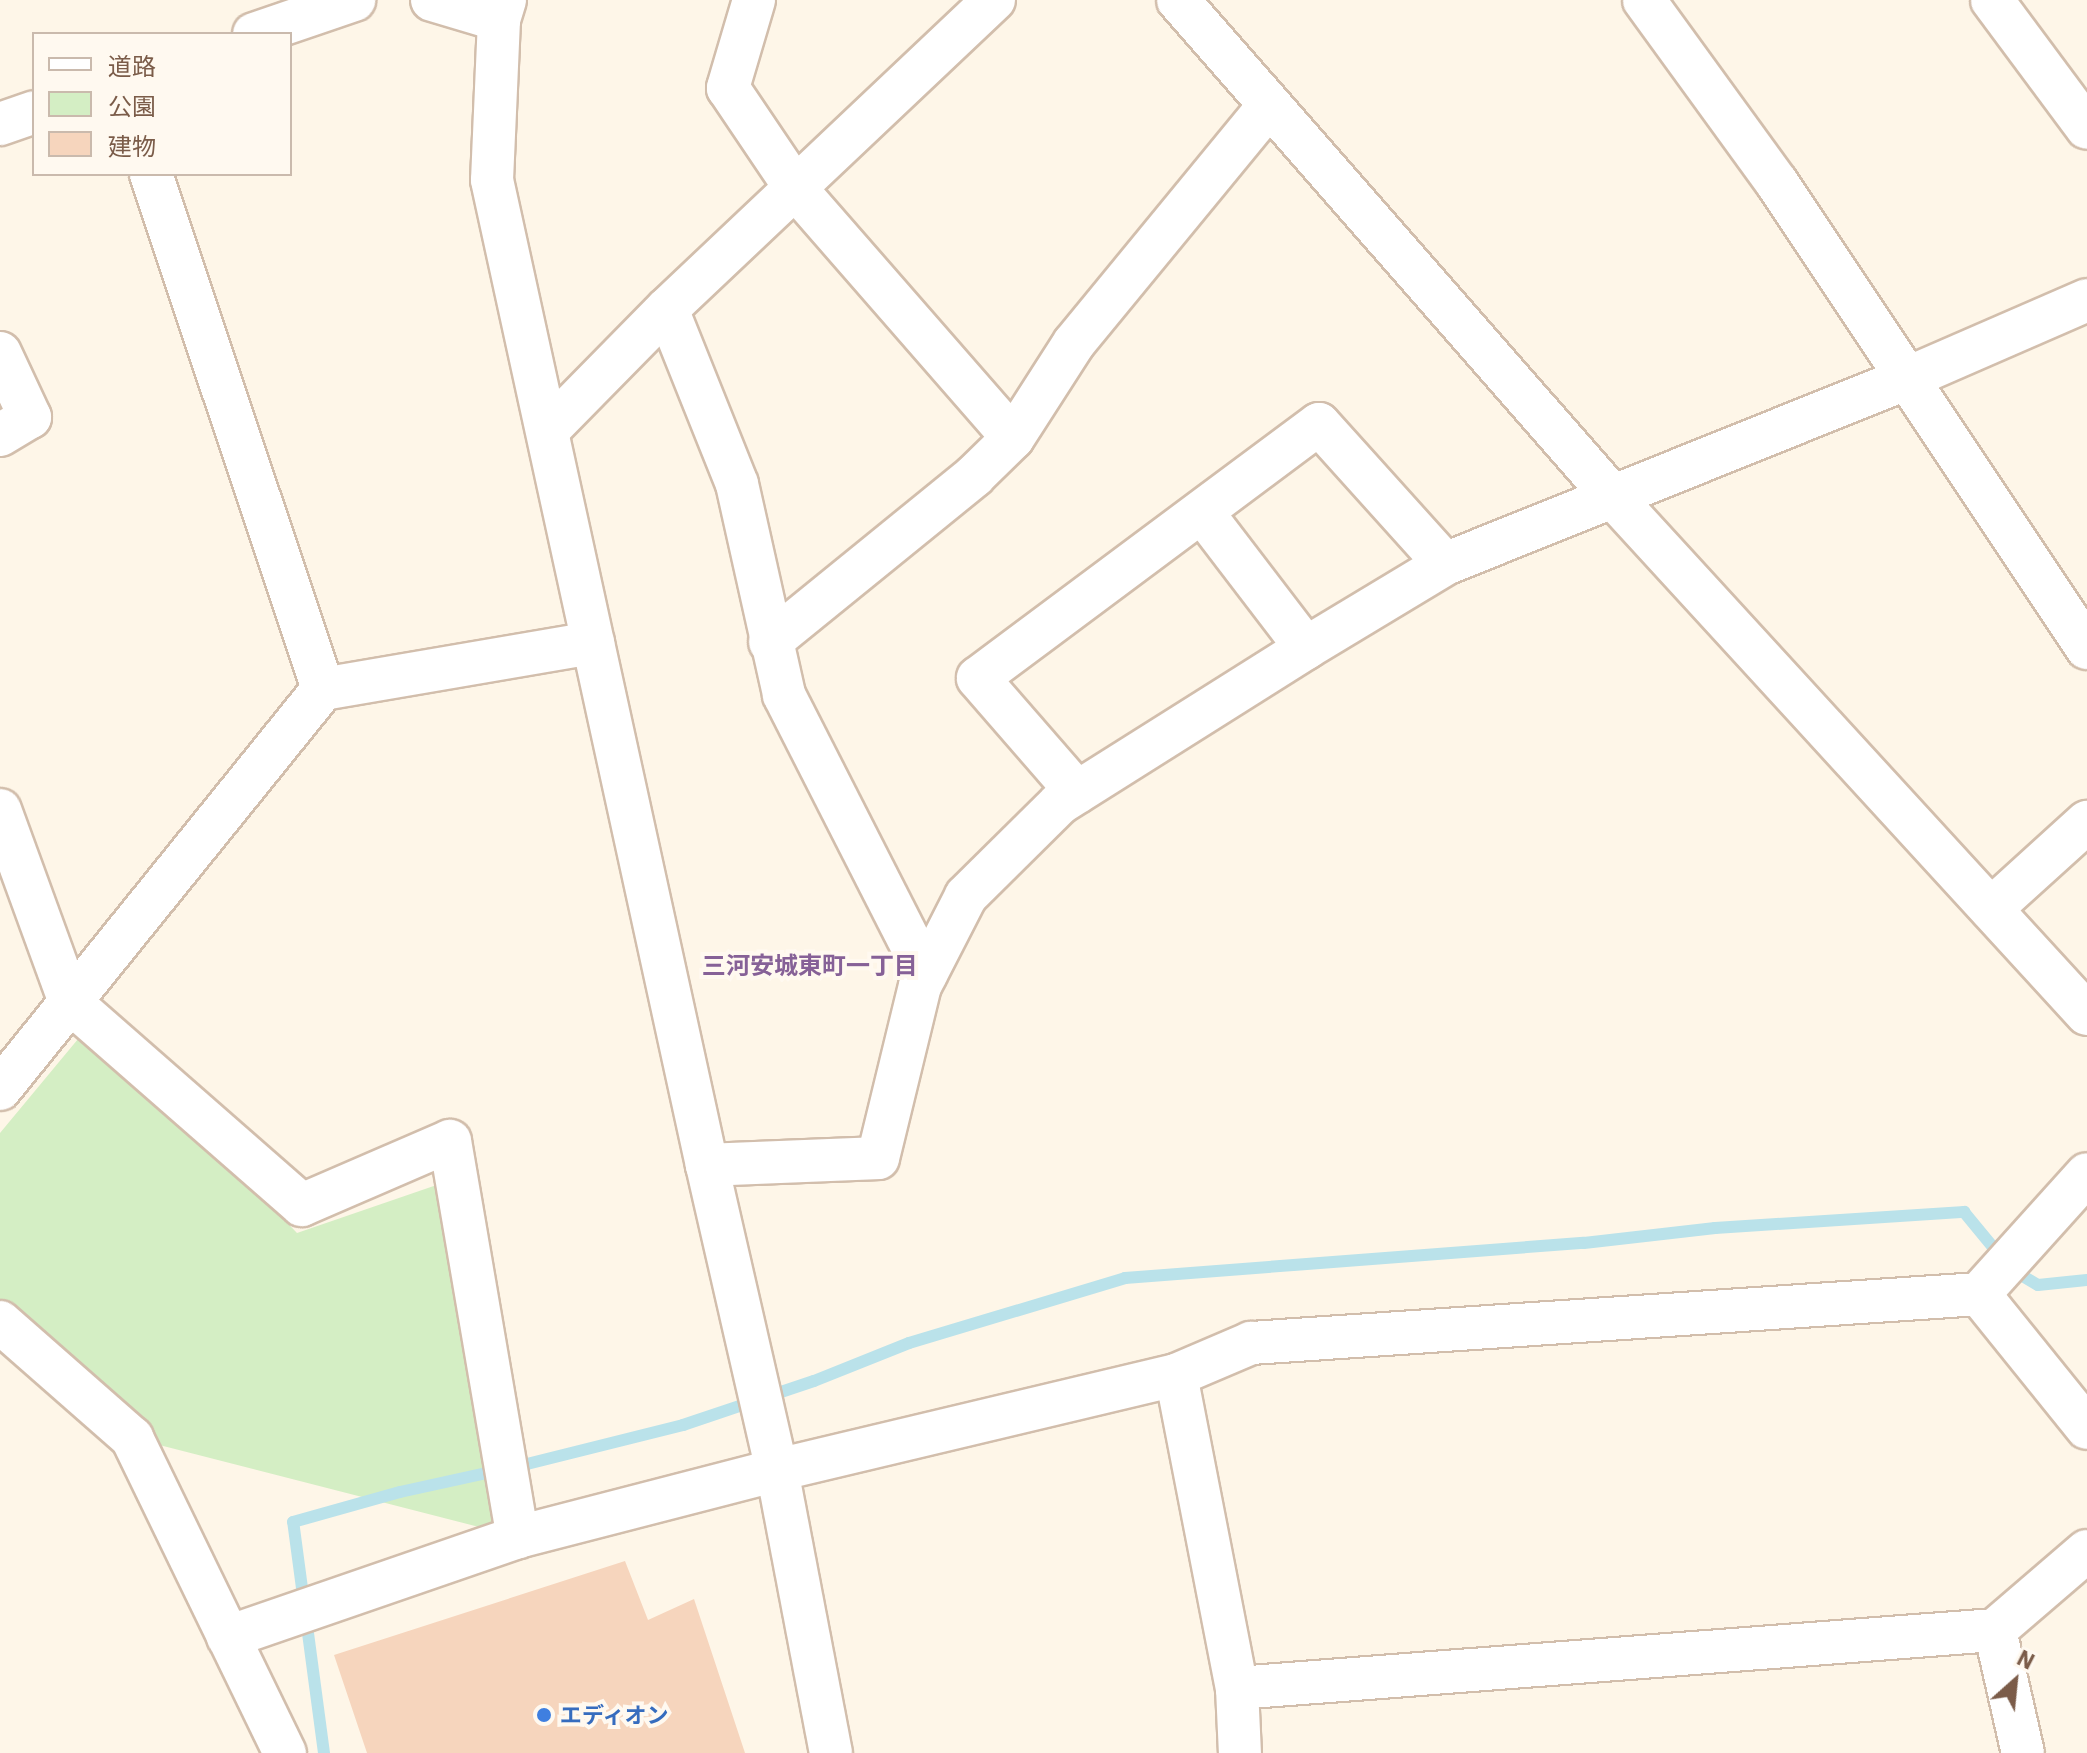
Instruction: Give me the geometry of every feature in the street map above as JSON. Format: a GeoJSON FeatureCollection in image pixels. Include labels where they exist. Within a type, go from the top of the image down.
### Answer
{"type":"FeatureCollection","features":[{"type":"Feature","properties":{"kind":"street"},"geometry":{"type":"LineString","coordinates":[[260,32],[354,0]]}},
{"type":"Feature","properties":{"kind":"street"},"geometry":{"type":"LineString","coordinates":[[432,0],[502,10],[492,180],[707,1165],[777,1470],[831,1753]]}},
{"type":"Feature","properties":{"kind":"street"},"geometry":{"type":"LineString","coordinates":[[754,0],[728,88],[796,189],[1013,438]]}},
{"type":"Feature","properties":{"kind":"street"},"geometry":{"type":"LineString","coordinates":[[548,430],[667,309],[994,0]]}},
{"type":"Feature","properties":{"kind":"street"},"geometry":{"type":"LineString","coordinates":[[1178,0],[1268,107],[1614,498],[2087,1014]]}},
{"type":"Feature","properties":{"kind":"street"},"geometry":{"type":"LineString","coordinates":[[1644,0],[1777,183],[2087,648]]}},
{"type":"Feature","properties":{"kind":"street"},"geometry":{"type":"LineString","coordinates":[[1992,0],[2087,128]]}},
{"type":"Feature","properties":{"kind":"street"},"geometry":{"type":"LineString","coordinates":[[770,642],[974,476],[1013,438],[1074,343],[1268,107]]}},
{"type":"Feature","properties":{"kind":"street"},"geometry":{"type":"LineString","coordinates":[[0,124],[32,113]]}},
{"type":"Feature","properties":{"kind":"street"},"geometry":{"type":"LineString","coordinates":[[152,176],[323,689]]}},
{"type":"Feature","properties":{"kind":"street"},"geometry":{"type":"LineString","coordinates":[[707,1165],[878,1158],[920,986],[966,896],[1060,803],[1306,648],[1445,564],[1908,378],[2087,300]]}},
{"type":"Feature","properties":{"kind":"street"},"geometry":{"type":"LineString","coordinates":[[667,309],[737,484],[784,695],[926,974]]}},
{"type":"Feature","properties":{"kind":"street"},"geometry":{"type":"LineString","coordinates":[[0,353],[30,417],[0,435]]}},
{"type":"Feature","properties":{"kind":"street"},"geometry":{"type":"LineString","coordinates":[[1077,792],[978,678],[1319,424],[1445,564]]}},
{"type":"Feature","properties":{"kind":"street"},"geometry":{"type":"LineString","coordinates":[[1202,512],[1306,648]]}},
{"type":"Feature","properties":{"kind":"street"},"geometry":{"type":"LineString","coordinates":[[0,1089],[323,689],[593,643]]}},
{"type":"Feature","properties":{"kind":"street"},"geometry":{"type":"LineString","coordinates":[[0,810],[70,1002],[302,1205],[450,1141],[518,1537]]}},
{"type":"Feature","properties":{"kind":"street"},"geometry":{"type":"LineString","coordinates":[[1991,909],[2087,822]]}},
{"type":"Feature","properties":{"kind":"street"},"geometry":{"type":"LineString","coordinates":[[228,1637],[518,1537],[777,1470],[1176,1375],[1251,1343],[1979,1294],[2087,1174]]}},
{"type":"Feature","properties":{"kind":"street"},"geometry":{"type":"LineString","coordinates":[[1979,1294],[2087,1428]]}},
{"type":"Feature","properties":{"kind":"street"},"geometry":{"type":"LineString","coordinates":[[0,1322],[132,1438],[285,1753]]}},
{"type":"Feature","properties":{"kind":"street"},"geometry":{"type":"LineString","coordinates":[[1176,1375],[1237,1688],[1240,1753]]}},
{"type":"Feature","properties":{"kind":"street"},"geometry":{"type":"LineString","coordinates":[[1237,1688],[1995,1630],[2087,1551]]}},
{"type":"Feature","properties":{"kind":"street"},"geometry":{"type":"LineString","coordinates":[[1995,1630],[2023,1753]]}},
{"type":"Feature","properties":{"kind":"green space"},"geometry":{"type":"Polygon","coordinates":[[[93,1021],[297,1233],[457,1178],[518,1537],[132,1438],[0,1322],[0,1133],[93,1021]]]}},
{"type":"Feature","properties":{"kind":"building"},"geometry":{"type":"Polygon","coordinates":[[[625,1561],[648,1620],[694,1599],[745,1753],[367,1753],[334,1655],[625,1561]]]}},
{"type":"Feature","properties":{"kind":"waterway"},"geometry":{"type":"LineString","coordinates":[[324,1753],[293,1522],[400,1492],[683,1425],[814,1381],[909,1343],[1125,1278],[1584,1243],[1715,1228],[1964,1212],[2011,1269],[2038,1285],[2087,1280]]}},
{"type":"Feature","properties":{"kind":"place","name":"エディオン"},"geometry":{"type":"Point","coordinates":[544,1715]}},
{"type":"Feature","properties":{"kind":"district","name":"三河安城東町一丁目"},"geometry":{"type":"Point","coordinates":[810,966]}}]}
